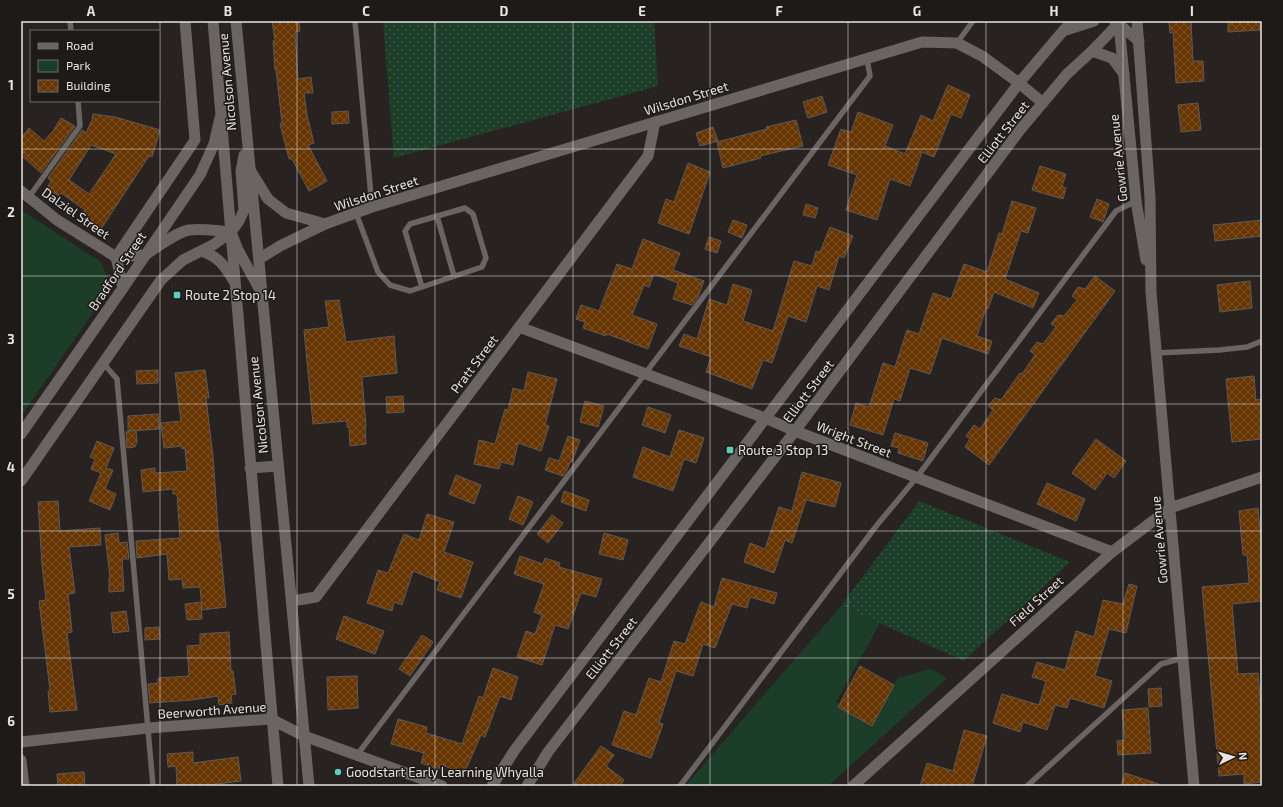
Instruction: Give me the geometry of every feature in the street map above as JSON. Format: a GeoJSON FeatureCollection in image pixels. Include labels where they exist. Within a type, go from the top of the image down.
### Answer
{"type":"FeatureCollection","features":[{"type":"Feature","properties":{"kind":"street"},"geometry":{"type":"LineString","coordinates":[[123,288],[116,257],[195,140],[185,21]]}},
{"type":"Feature","properties":{"kind":"street","name":"Nicolson Avenue"},"geometry":{"type":"LineString","coordinates":[[213,21],[271,719],[278,786]]}},
{"type":"Feature","properties":{"kind":"street","name":"Nicolson Avenue"},"geometry":{"type":"LineString","coordinates":[[236,21],[246,142],[259,259],[309,786]]}},
{"type":"Feature","properties":{"kind":"street","name":"Elliott Street"},"geometry":{"type":"LineString","coordinates":[[492,786],[514,751],[1019,83],[1073,21]]}},
{"type":"Feature","properties":{"kind":"street"},"geometry":{"type":"LineString","coordinates":[[1063,31],[1094,21]]}},
{"type":"Feature","properties":{"kind":"street","name":"Gowrie Avenue"},"geometry":{"type":"LineString","coordinates":[[1137,21],[1150,197],[1151,292],[1194,786]]}},
{"type":"Feature","properties":{"kind":"street"},"geometry":{"type":"LineString","coordinates":[[1118,22],[1139,41]]}},
{"type":"Feature","properties":{"kind":"street","name":"Elliott Street"},"geometry":{"type":"LineString","coordinates":[[527,786],[548,752],[795,431],[1020,130],[1068,74],[1092,51],[1118,22]]}},
{"type":"Feature","properties":{"kind":"street","name":"Gowrie Avenue"},"geometry":{"type":"LineString","coordinates":[[1118,22],[1136,201],[1151,292]]}},
{"type":"Feature","properties":{"kind":"street","name":"Wilsdon Street"},"geometry":{"type":"LineString","coordinates":[[259,259],[280,246],[325,224],[372,207],[922,42],[957,43],[982,56],[1043,103]]}},
{"type":"Feature","properties":{"kind":"street"},"geometry":{"type":"LineString","coordinates":[[1092,51],[1112,58],[1124,74]]}},
{"type":"Feature","properties":{"kind":"street","name":"Bradford Street"},"geometry":{"type":"LineString","coordinates":[[21,434],[200,175],[214,144],[221,117]]}},
{"type":"Feature","properties":{"kind":"street","name":"Pratt Street"},"geometry":{"type":"LineString","coordinates":[[292,601],[316,597],[648,156],[655,122]]}},
{"type":"Feature","properties":{"kind":"street"},"geometry":{"type":"LineString","coordinates":[[21,482],[161,280],[183,260],[213,245],[230,232],[239,221],[244,210],[241,171],[246,142]]}},
{"type":"Feature","properties":{"kind":"street"},"geometry":{"type":"LineString","coordinates":[[249,168],[268,199],[286,213],[325,224]]}},
{"type":"Feature","properties":{"kind":"street","name":"Dalziel Street"},"geometry":{"type":"LineString","coordinates":[[25,194],[56,220],[116,257]]}},
{"type":"Feature","properties":{"kind":"street"},"geometry":{"type":"LineString","coordinates":[[116,257],[145,255],[167,240],[188,230],[204,229],[230,232]]}},
{"type":"Feature","properties":{"kind":"street"},"geometry":{"type":"LineString","coordinates":[[230,232],[238,250],[261,290]]}},
{"type":"Feature","properties":{"kind":"street"},"geometry":{"type":"LineString","coordinates":[[202,251],[213,255],[223,264],[235,281]]}},
{"type":"Feature","properties":{"kind":"street","name":"Wright Street"},"geometry":{"type":"LineString","coordinates":[[519,327],[765,418],[916,478],[1112,552]]}},
{"type":"Feature","properties":{"kind":"street"},"geometry":{"type":"LineString","coordinates":[[250,468],[278,466]]}},
{"type":"Feature","properties":{"kind":"street","name":"Field Street"},"geometry":{"type":"LineString","coordinates":[[852,786],[1112,552],[1170,508],[1262,477]]}},
{"type":"Feature","properties":{"kind":"street","name":"Beerworth Avenue"},"geometry":{"type":"LineString","coordinates":[[21,742],[148,728],[271,719],[304,736],[442,786]]}},
{"type":"Feature","properties":{"kind":"street"},"geometry":{"type":"LineString","coordinates":[[21,760],[24,786]]}},
{"type":"Feature","properties":{"kind":"lane"},"geometry":{"type":"LineString","coordinates":[[355,21],[372,207]]}},
{"type":"Feature","properties":{"kind":"lane"},"geometry":{"type":"LineString","coordinates":[[957,43],[973,21]]}},
{"type":"Feature","properties":{"kind":"lane"},"geometry":{"type":"LineString","coordinates":[[357,755],[870,76],[867,59]]}},
{"type":"Feature","properties":{"kind":"lane"},"geometry":{"type":"LineString","coordinates":[[25,194],[80,126],[78,102]]}},
{"type":"Feature","properties":{"kind":"lane"},"geometry":{"type":"LineString","coordinates":[[680,786],[877,525],[916,478],[1116,211],[1136,201]]}},
{"type":"Feature","properties":{"kind":"lane"},"geometry":{"type":"LineString","coordinates":[[356,213],[378,272],[390,285],[410,291],[422,287],[454,276],[482,267],[486,258],[473,214],[465,208],[410,224],[405,231],[422,287]]}},
{"type":"Feature","properties":{"kind":"lane"},"geometry":{"type":"LineString","coordinates":[[437,216],[454,276]]}},
{"type":"Feature","properties":{"kind":"lane"},"geometry":{"type":"LineString","coordinates":[[1156,353],[1240,348],[1262,341]]}},
{"type":"Feature","properties":{"kind":"lane"},"geometry":{"type":"LineString","coordinates":[[103,363],[117,379],[154,786]]}},
{"type":"Feature","properties":{"kind":"lane"},"geometry":{"type":"LineString","coordinates":[[1027,786],[1160,664],[1183,658]]}},
{"type":"Feature","properties":{"kind":"green space"},"geometry":{"type":"Polygon","coordinates":[[[383,21],[654,21],[658,86],[394,158],[383,21]]]}},
{"type":"Feature","properties":{"kind":"green space"},"geometry":{"type":"Polygon","coordinates":[[[21,210],[101,262],[111,287],[21,416],[21,210]]]}},
{"type":"Feature","properties":{"kind":"green space"},"geometry":{"type":"Polygon","coordinates":[[[919,501],[1070,562],[964,661],[841,606],[919,501]]]}},
{"type":"Feature","properties":{"kind":"green space"},"geometry":{"type":"Polygon","coordinates":[[[841,606],[880,623],[836,702],[872,719],[898,678],[931,669],[947,678],[828,786],[685,786],[841,606]]]}},
{"type":"Feature","properties":{"kind":"building"},"geometry":{"type":"Polygon","coordinates":[[[272,21],[299,21],[300,31],[295,32],[298,79],[311,77],[313,93],[304,93],[307,115],[314,143],[308,145],[327,181],[309,191],[292,159],[289,159],[280,124],[282,123],[275,70],[273,41],[275,41],[272,21]]]}},
{"type":"Feature","properties":{"kind":"building"},"geometry":{"type":"Polygon","coordinates":[[[1169,21],[1191,21],[1193,61],[1203,61],[1204,81],[1176,83],[1173,32],[1170,33],[1169,21]]]}},
{"type":"Feature","properties":{"kind":"building"},"geometry":{"type":"Polygon","coordinates":[[[1228,21],[1260,21],[1260,30],[1228,32],[1228,21]]]}},
{"type":"Feature","properties":{"kind":"building"},"geometry":{"type":"Polygon","coordinates":[[[948,85],[970,95],[961,118],[951,114],[934,157],[922,152],[910,186],[890,179],[877,220],[846,210],[857,175],[828,165],[841,129],[851,132],[858,112],[893,125],[885,146],[905,154],[921,115],[933,121],[948,85]]]}},
{"type":"Feature","properties":{"kind":"building"},"geometry":{"type":"Polygon","coordinates":[[[822,96],[827,112],[808,118],[803,102],[822,96]]]}},
{"type":"Feature","properties":{"kind":"building"},"geometry":{"type":"Polygon","coordinates":[[[1198,103],[1201,130],[1181,132],[1178,105],[1198,103]]]}},
{"type":"Feature","properties":{"kind":"building"},"geometry":{"type":"Polygon","coordinates":[[[348,111],[349,123],[332,124],[332,112],[348,111]]]}},
{"type":"Feature","properties":{"kind":"building"},"geometry":{"type":"Polygon","coordinates":[[[93,114],[115,117],[160,130],[152,157],[149,156],[99,232],[79,219],[85,210],[61,193],[59,196],[47,188],[51,181],[48,178],[82,130],[86,133],[93,114]],[[91,145],[69,180],[89,194],[116,154],[91,145]]]}},
{"type":"Feature","properties":{"kind":"building"},"geometry":{"type":"Polygon","coordinates":[[[61,118],[75,126],[41,173],[21,155],[21,138],[29,128],[44,141],[53,131],[61,118]]]}},
{"type":"Feature","properties":{"kind":"building"},"geometry":{"type":"Polygon","coordinates":[[[796,120],[803,146],[760,156],[761,158],[723,168],[717,142],[767,129],[766,127],[796,120]]]}},
{"type":"Feature","properties":{"kind":"building"},"geometry":{"type":"Polygon","coordinates":[[[713,127],[718,141],[700,146],[696,133],[713,127]]]}},
{"type":"Feature","properties":{"kind":"building"},"geometry":{"type":"Polygon","coordinates":[[[688,163],[710,172],[689,234],[658,223],[666,199],[674,202],[688,163]]]}},
{"type":"Feature","properties":{"kind":"building"},"geometry":{"type":"Polygon","coordinates":[[[1040,166],[1066,174],[1062,186],[1066,188],[1063,199],[1032,190],[1040,166]]]}},
{"type":"Feature","properties":{"kind":"building"},"geometry":{"type":"Polygon","coordinates":[[[1097,199],[1109,204],[1103,222],[1090,217],[1097,199]]]}},
{"type":"Feature","properties":{"kind":"building"},"geometry":{"type":"Polygon","coordinates":[[[1012,201],[1036,208],[1028,233],[1021,231],[1005,279],[1039,293],[1033,308],[994,292],[988,309],[986,308],[977,336],[992,341],[988,354],[942,338],[930,374],[910,368],[900,401],[894,399],[883,435],[850,425],[856,403],[869,407],[883,363],[895,367],[907,330],[919,334],[933,293],[951,299],[964,264],[987,272],[999,233],[1002,234],[1012,201]]]}},
{"type":"Feature","properties":{"kind":"building"},"geometry":{"type":"Polygon","coordinates":[[[806,204],[818,208],[815,218],[803,215],[806,204]]]}},
{"type":"Feature","properties":{"kind":"building"},"geometry":{"type":"Polygon","coordinates":[[[733,220],[747,225],[742,238],[728,232],[733,220]]]}},
{"type":"Feature","properties":{"kind":"building"},"geometry":{"type":"Polygon","coordinates":[[[1262,220],[1262,236],[1215,241],[1213,225],[1262,220]]]}},
{"type":"Feature","properties":{"kind":"building"},"geometry":{"type":"Polygon","coordinates":[[[830,227],[853,236],[844,258],[839,256],[829,290],[817,286],[806,322],[788,316],[772,363],[763,360],[752,389],[706,372],[711,357],[679,346],[684,334],[697,339],[709,299],[727,305],[733,284],[752,290],[743,321],[773,331],[794,261],[812,266],[816,251],[820,252],[830,227]]]}},
{"type":"Feature","properties":{"kind":"building"},"geometry":{"type":"Polygon","coordinates":[[[709,237],[721,241],[717,253],[705,249],[709,237]]]}},
{"type":"Feature","properties":{"kind":"building"},"geometry":{"type":"Polygon","coordinates":[[[643,239],[680,253],[673,270],[704,281],[698,297],[692,305],[673,299],[678,283],[654,274],[649,287],[644,285],[632,315],[657,324],[648,349],[607,334],[606,336],[583,328],[585,322],[576,319],[581,305],[599,311],[617,264],[632,269],[643,239]]]}},
{"type":"Feature","properties":{"kind":"building"},"geometry":{"type":"Polygon","coordinates":[[[1095,276],[1115,291],[989,465],[965,447],[970,439],[966,436],[974,425],[980,429],[993,410],[988,406],[995,398],[1001,400],[1035,355],[1030,351],[1037,342],[1043,344],[1056,327],[1051,324],[1058,315],[1064,316],[1077,300],[1072,296],[1078,287],[1085,289],[1095,276]]]}},
{"type":"Feature","properties":{"kind":"building"},"geometry":{"type":"Polygon","coordinates":[[[1250,281],[1252,308],[1220,312],[1217,285],[1250,281]]]}},
{"type":"Feature","properties":{"kind":"building"},"geometry":{"type":"Polygon","coordinates":[[[339,300],[346,342],[394,336],[397,373],[362,377],[366,444],[350,446],[349,427],[347,427],[347,421],[313,424],[304,330],[329,327],[325,301],[339,300]]]}},
{"type":"Feature","properties":{"kind":"building"},"geometry":{"type":"Polygon","coordinates":[[[158,370],[158,383],[137,384],[136,371],[158,370]]]}},
{"type":"Feature","properties":{"kind":"building"},"geometry":{"type":"Polygon","coordinates":[[[205,370],[209,398],[206,398],[213,457],[219,542],[226,607],[202,610],[200,587],[183,588],[182,579],[169,580],[167,554],[137,558],[136,541],[180,538],[177,494],[173,494],[173,489],[143,492],[141,470],[155,468],[155,473],[187,471],[185,448],[182,449],[182,446],[164,448],[161,423],[181,421],[175,373],[205,370]]]}},
{"type":"Feature","properties":{"kind":"building"},"geometry":{"type":"Polygon","coordinates":[[[528,372],[557,379],[545,425],[549,426],[541,451],[518,443],[513,465],[501,462],[499,469],[474,464],[479,440],[495,444],[505,409],[508,410],[513,388],[524,391],[528,372]]]}},
{"type":"Feature","properties":{"kind":"building"},"geometry":{"type":"Polygon","coordinates":[[[1254,376],[1256,400],[1262,399],[1262,439],[1232,442],[1226,379],[1254,376]]]}},
{"type":"Feature","properties":{"kind":"building"},"geometry":{"type":"Polygon","coordinates":[[[403,396],[404,412],[387,413],[386,397],[403,396]]]}},
{"type":"Feature","properties":{"kind":"building"},"geometry":{"type":"Polygon","coordinates":[[[585,401],[604,406],[598,427],[580,422],[585,401]]]}},
{"type":"Feature","properties":{"kind":"building"},"geometry":{"type":"Polygon","coordinates":[[[648,407],[671,415],[665,433],[642,425],[648,407]]]}},
{"type":"Feature","properties":{"kind":"building"},"geometry":{"type":"Polygon","coordinates":[[[158,414],[159,429],[128,431],[128,416],[158,414]]]}},
{"type":"Feature","properties":{"kind":"building"},"geometry":{"type":"Polygon","coordinates":[[[136,430],[137,442],[135,447],[127,448],[126,432],[136,430]]]}},
{"type":"Feature","properties":{"kind":"building"},"geometry":{"type":"Polygon","coordinates":[[[679,430],[704,438],[696,463],[684,459],[673,491],[633,477],[643,447],[670,457],[679,430]]]}},
{"type":"Feature","properties":{"kind":"building"},"geometry":{"type":"Polygon","coordinates":[[[895,433],[928,443],[923,461],[898,453],[899,448],[891,446],[895,433]]]}},
{"type":"Feature","properties":{"kind":"building"},"geometry":{"type":"Polygon","coordinates":[[[568,436],[580,440],[572,462],[570,462],[563,476],[545,470],[549,458],[559,461],[568,436]]]}},
{"type":"Feature","properties":{"kind":"building"},"geometry":{"type":"Polygon","coordinates":[[[1096,439],[1126,461],[1114,478],[1107,473],[1095,490],[1072,473],[1096,439]]]}},
{"type":"Feature","properties":{"kind":"building"},"geometry":{"type":"Polygon","coordinates":[[[97,441],[114,448],[106,468],[113,470],[105,489],[116,494],[110,510],[89,501],[101,473],[91,469],[95,459],[90,457],[97,441]]]}},
{"type":"Feature","properties":{"kind":"building"},"geometry":{"type":"Polygon","coordinates":[[[802,472],[841,483],[835,507],[806,500],[792,543],[785,540],[774,573],[744,562],[750,543],[765,549],[779,507],[792,511],[802,472]]]}},
{"type":"Feature","properties":{"kind":"building"},"geometry":{"type":"Polygon","coordinates":[[[456,475],[481,485],[474,504],[449,494],[456,475]]]}},
{"type":"Feature","properties":{"kind":"building"},"geometry":{"type":"Polygon","coordinates":[[[1047,483],[1085,499],[1076,521],[1037,504],[1047,483]]]}},
{"type":"Feature","properties":{"kind":"building"},"geometry":{"type":"Polygon","coordinates":[[[564,491],[589,500],[586,511],[561,502],[564,491]]]}},
{"type":"Feature","properties":{"kind":"building"},"geometry":{"type":"Polygon","coordinates":[[[518,496],[533,502],[523,525],[509,519],[518,496]]]}},
{"type":"Feature","properties":{"kind":"building"},"geometry":{"type":"Polygon","coordinates":[[[58,501],[60,531],[100,528],[101,545],[69,547],[75,593],[68,594],[72,632],[67,633],[77,710],[50,712],[48,691],[50,690],[39,601],[46,600],[38,502],[58,501]]]}},
{"type":"Feature","properties":{"kind":"building"},"geometry":{"type":"Polygon","coordinates":[[[1258,508],[1262,549],[1262,601],[1232,604],[1238,674],[1258,673],[1262,720],[1262,782],[1244,784],[1244,774],[1219,776],[1202,587],[1249,583],[1247,555],[1243,555],[1239,511],[1258,508]]]}},
{"type":"Feature","properties":{"kind":"building"},"geometry":{"type":"Polygon","coordinates":[[[427,514],[454,522],[444,552],[473,562],[461,598],[437,590],[440,582],[413,571],[402,605],[394,602],[392,611],[367,603],[378,570],[388,573],[404,534],[419,540],[427,514]]]}},
{"type":"Feature","properties":{"kind":"building"},"geometry":{"type":"Polygon","coordinates":[[[552,515],[563,523],[548,543],[537,534],[552,515]]]}},
{"type":"Feature","properties":{"kind":"building"},"geometry":{"type":"Polygon","coordinates":[[[118,533],[119,543],[127,542],[129,559],[122,559],[124,591],[109,592],[110,577],[105,535],[118,533]]]}},
{"type":"Feature","properties":{"kind":"building"},"geometry":{"type":"Polygon","coordinates":[[[604,533],[628,540],[623,560],[599,554],[604,533]]]}},
{"type":"Feature","properties":{"kind":"building"},"geometry":{"type":"Polygon","coordinates":[[[520,556],[543,564],[545,558],[560,563],[559,567],[602,579],[596,597],[581,593],[568,629],[555,625],[542,665],[517,657],[526,631],[535,634],[542,615],[534,612],[544,584],[514,574],[520,556]]]}},
{"type":"Feature","properties":{"kind":"building"},"geometry":{"type":"Polygon","coordinates":[[[722,578],[777,593],[774,604],[750,597],[747,608],[732,604],[715,648],[703,644],[693,676],[676,671],[659,723],[663,724],[651,758],[612,745],[624,711],[636,715],[649,678],[661,682],[674,641],[685,644],[701,602],[714,607],[722,578]]]}},
{"type":"Feature","properties":{"kind":"building"},"geometry":{"type":"Polygon","coordinates":[[[1129,584],[1137,586],[1126,633],[1109,629],[1095,676],[1112,681],[1104,708],[1070,698],[1067,708],[1055,705],[1047,730],[1023,722],[1020,732],[993,723],[1002,694],[1039,705],[1046,681],[1032,677],[1037,662],[1065,670],[1076,631],[1094,637],[1103,600],[1123,604],[1129,584]]]}},
{"type":"Feature","properties":{"kind":"building"},"geometry":{"type":"Polygon","coordinates":[[[201,602],[202,619],[187,620],[185,604],[201,602]]]}},
{"type":"Feature","properties":{"kind":"building"},"geometry":{"type":"Polygon","coordinates":[[[126,611],[129,631],[113,633],[111,613],[126,611]]]}},
{"type":"Feature","properties":{"kind":"building"},"geometry":{"type":"Polygon","coordinates":[[[344,616],[384,631],[375,654],[336,639],[344,616]]]}},
{"type":"Feature","properties":{"kind":"building"},"geometry":{"type":"Polygon","coordinates":[[[159,627],[160,639],[145,640],[145,628],[159,627]]]}},
{"type":"Feature","properties":{"kind":"building"},"geometry":{"type":"Polygon","coordinates":[[[229,632],[231,671],[233,671],[236,694],[231,695],[232,703],[219,705],[218,696],[192,700],[150,703],[148,684],[158,683],[158,678],[189,676],[187,646],[200,645],[200,634],[229,632]]]}},
{"type":"Feature","properties":{"kind":"building"},"geometry":{"type":"Polygon","coordinates":[[[422,635],[433,642],[410,676],[399,669],[422,635]]]}},
{"type":"Feature","properties":{"kind":"building"},"geometry":{"type":"Polygon","coordinates":[[[860,666],[894,685],[872,726],[838,707],[860,666]]]}},
{"type":"Feature","properties":{"kind":"building"},"geometry":{"type":"Polygon","coordinates":[[[493,668],[518,677],[511,700],[500,696],[485,737],[481,735],[464,774],[440,764],[439,769],[421,763],[424,753],[391,744],[398,719],[427,727],[426,733],[462,744],[479,696],[483,698],[493,668]]]}},
{"type":"Feature","properties":{"kind":"building"},"geometry":{"type":"Polygon","coordinates":[[[357,676],[358,708],[328,710],[327,677],[357,676]]]}},
{"type":"Feature","properties":{"kind":"building"},"geometry":{"type":"Polygon","coordinates":[[[1161,688],[1162,706],[1149,707],[1148,689],[1161,688]]]}},
{"type":"Feature","properties":{"kind":"building"},"geometry":{"type":"Polygon","coordinates":[[[1148,708],[1151,753],[1118,755],[1117,741],[1125,740],[1122,710],[1148,708]]]}},
{"type":"Feature","properties":{"kind":"building"},"geometry":{"type":"Polygon","coordinates":[[[964,730],[987,736],[972,786],[920,786],[927,763],[953,771],[964,730]]]}},
{"type":"Feature","properties":{"kind":"building"},"geometry":{"type":"Polygon","coordinates":[[[601,746],[614,755],[606,766],[624,780],[620,786],[572,786],[601,746]]]}},
{"type":"Feature","properties":{"kind":"building"},"geometry":{"type":"Polygon","coordinates":[[[193,752],[193,763],[238,757],[241,781],[201,786],[177,786],[176,766],[168,767],[167,754],[193,752]]]}},
{"type":"Feature","properties":{"kind":"building"},"geometry":{"type":"Polygon","coordinates":[[[84,772],[85,786],[58,786],[57,774],[84,772]]]}},
{"type":"Feature","properties":{"kind":"building"},"geometry":{"type":"Polygon","coordinates":[[[1125,773],[1159,784],[1158,786],[1121,786],[1125,773]]]}},
{"type":"Feature","properties":{"kind":"place","name":"Route 2 Stop 14"},"geometry":{"type":"Point","coordinates":[177,295]}},
{"type":"Feature","properties":{"kind":"place","name":"Route 3 Stop 13"},"geometry":{"type":"Point","coordinates":[730,450]}},
{"type":"Feature","properties":{"kind":"place","name":"Goodstart Early Learning Whyalla"},"geometry":{"type":"Point","coordinates":[338,772]}}]}
